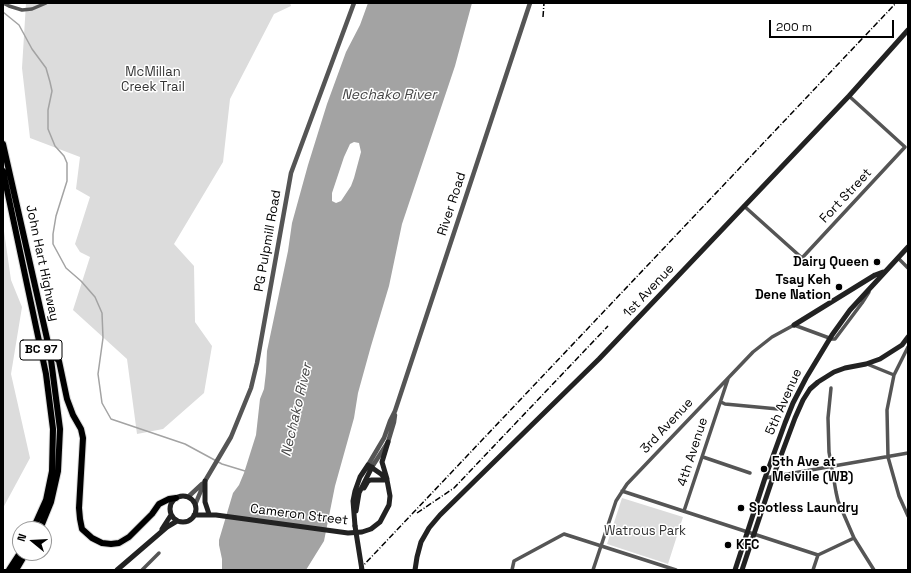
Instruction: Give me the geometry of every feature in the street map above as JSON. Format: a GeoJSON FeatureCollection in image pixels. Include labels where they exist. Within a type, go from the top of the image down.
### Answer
{"type":"FeatureCollection","features":[{"type":"Feature","properties":{"kind":"highway","name":"John Hart Highway"},"geometry":{"type":"LineString","coordinates":[[3,144],[50,352],[60,429],[58,471],[51,502],[43,521]]}},
{"type":"Feature","properties":{"kind":"highway","name":"John Hart Highway"},"geometry":{"type":"LineString","coordinates":[[3,171],[46,374],[53,429],[52,471],[46,500],[37,521]]}},
{"type":"Feature","properties":{"kind":"highway"},"geometry":{"type":"LineString","coordinates":[[50,352],[59,361],[67,399],[73,415],[81,429],[83,438],[79,508],[82,529],[92,538],[102,543],[119,543],[129,537],[152,514],[159,504],[169,499],[176,498]]}},
{"type":"Feature","properties":{"kind":"highway"},"geometry":{"type":"LineString","coordinates":[[10,570],[15,561]]}},
{"type":"Feature","properties":{"kind":"highway"},"geometry":{"type":"LineString","coordinates":[[16,570],[21,561]]}},
{"type":"Feature","properties":{"kind":"main road","name":"1st Avenue"},"geometry":{"type":"LineString","coordinates":[[415,570],[417,557],[422,542],[429,528],[440,515],[599,359],[849,96],[908,30]]}},
{"type":"Feature","properties":{"kind":"main road"},"geometry":{"type":"LineString","coordinates":[[794,324],[884,271],[908,247]]}},
{"type":"Feature","properties":{"kind":"main road","name":"5th Avenue"},"geometry":{"type":"LineString","coordinates":[[735,570],[765,478],[793,403],[830,338],[850,310],[884,271]]}},
{"type":"Feature","properties":{"kind":"main road"},"geometry":{"type":"LineString","coordinates":[[866,364],[880,359],[895,350],[902,345],[908,337]]}},
{"type":"Feature","properties":{"kind":"main road","name":"5th Avenue"},"geometry":{"type":"LineString","coordinates":[[742,570],[773,477],[803,400],[810,389],[834,372],[845,368],[866,364]]}},
{"type":"Feature","properties":{"kind":"main road","name":"Cameron Street"},"geometry":{"type":"LineString","coordinates":[[210,514],[348,532],[362,532],[371,529],[380,522],[389,505],[390,496],[382,462],[388,442]]}},
{"type":"Feature","properties":{"kind":"main road"},"geometry":{"type":"LineString","coordinates":[[370,466],[387,480]]}},
{"type":"Feature","properties":{"kind":"main road","name":"River Road"},"geometry":{"type":"LineString","coordinates":[[355,517],[362,484],[370,466]]}},
{"type":"Feature","properties":{"kind":"main road","name":"River Road"},"geometry":{"type":"LineString","coordinates":[[362,570],[353,502],[360,477],[370,466]]}},
{"type":"Feature","properties":{"kind":"main road"},"geometry":{"type":"LineString","coordinates":[[357,502],[368,481],[387,480]]}},
{"type":"Feature","properties":{"kind":"main road"},"geometry":{"type":"LineString","coordinates":[[205,481],[205,502],[210,514]]}},
{"type":"Feature","properties":{"kind":"main road"},"geometry":{"type":"LineString","coordinates":[[180,496],[188,497],[192,499],[195,505],[194,515],[190,520],[177,520],[170,512],[171,504],[180,496]]}},
{"type":"Feature","properties":{"kind":"main road"},"geometry":{"type":"LineString","coordinates":[[195,505],[210,514]]}},
{"type":"Feature","properties":{"kind":"main road"},"geometry":{"type":"LineString","coordinates":[[194,515],[210,514]]}},
{"type":"Feature","properties":{"kind":"main road"},"geometry":{"type":"LineString","coordinates":[[158,535],[172,515]]}},
{"type":"Feature","properties":{"kind":"main road"},"geometry":{"type":"LineString","coordinates":[[117,570],[177,520]]}},
{"type":"Feature","properties":{"kind":"street"},"geometry":{"type":"LineString","coordinates":[[3,3],[22,10],[32,9],[46,3]]}},
{"type":"Feature","properties":{"kind":"street","name":"PG Pulpmill Road"},"geometry":{"type":"LineString","coordinates":[[205,481],[222,455],[240,417],[252,383],[291,173],[354,3]]}},
{"type":"Feature","properties":{"kind":"street","name":"River Road"},"geometry":{"type":"LineString","coordinates":[[370,466],[395,411],[530,3]]}},
{"type":"Feature","properties":{"kind":"street","name":"Fort Street"},"geometry":{"type":"LineString","coordinates":[[744,206],[802,258],[905,147],[849,96]]}},
{"type":"Feature","properties":{"kind":"street"},"geometry":{"type":"LineString","coordinates":[[898,258],[908,268]]}},
{"type":"Feature","properties":{"kind":"street"},"geometry":{"type":"LineString","coordinates":[[794,324],[830,338]]}},
{"type":"Feature","properties":{"kind":"street","name":"3rd Avenue"},"geometry":{"type":"LineString","coordinates":[[593,570],[616,501],[627,484],[762,344],[794,324]]}},
{"type":"Feature","properties":{"kind":"street"},"geometry":{"type":"LineString","coordinates":[[908,347],[894,375],[887,410],[888,457],[899,496],[908,516]]}},
{"type":"Feature","properties":{"kind":"street"},"geometry":{"type":"LineString","coordinates":[[866,364],[894,375]]}},
{"type":"Feature","properties":{"kind":"street","name":"4th Avenue"},"geometry":{"type":"LineString","coordinates":[[684,511],[729,377]]}},
{"type":"Feature","properties":{"kind":"street"},"geometry":{"type":"LineString","coordinates":[[831,388],[828,418],[829,452],[838,501],[854,538],[874,570]]}},
{"type":"Feature","properties":{"kind":"street"},"geometry":{"type":"LineString","coordinates":[[721,402],[725,404],[778,409]]}},
{"type":"Feature","properties":{"kind":"street","name":"River Road"},"geometry":{"type":"LineString","coordinates":[[370,466],[388,442],[394,422],[395,411]]}},
{"type":"Feature","properties":{"kind":"street"},"geometry":{"type":"LineString","coordinates":[[765,478],[908,454]]}},
{"type":"Feature","properties":{"kind":"street"},"geometry":{"type":"LineString","coordinates":[[703,458],[750,473]]}},
{"type":"Feature","properties":{"kind":"street"},"geometry":{"type":"LineString","coordinates":[[188,497],[205,481]]}},
{"type":"Feature","properties":{"kind":"street"},"geometry":{"type":"LineString","coordinates":[[195,505],[205,481]]}},
{"type":"Feature","properties":{"kind":"street"},"geometry":{"type":"LineString","coordinates":[[622,491],[818,555],[854,538]]}},
{"type":"Feature","properties":{"kind":"street"},"geometry":{"type":"LineString","coordinates":[[512,570],[514,561],[564,534],[676,570]]}},
{"type":"Feature","properties":{"kind":"street"},"geometry":{"type":"LineString","coordinates":[[142,570],[159,553]]}},
{"type":"Feature","properties":{"kind":"street"},"geometry":{"type":"LineString","coordinates":[[813,570],[818,555]]}},
{"type":"Feature","properties":{"kind":"green space","name":"McMillan Creek Trail"},"geometry":{"type":"Polygon","coordinates":[[[26,3],[290,3],[291,6],[274,14],[230,99],[223,162],[174,244],[194,266],[195,322],[212,346],[204,393],[163,429],[137,434],[127,359],[73,310],[90,257],[80,252],[75,244],[90,197],[76,189],[80,157],[30,138],[22,68],[26,3]]]}},
{"type":"Feature","properties":{"kind":"green space"},"geometry":{"type":"Polygon","coordinates":[[[3,224],[11,280],[22,307],[11,374],[30,458],[3,508],[3,224]]]}},
{"type":"Feature","properties":{"kind":"green space","name":"Watrous Park"},"geometry":{"type":"Polygon","coordinates":[[[622,498],[683,517],[668,564],[607,544],[622,498]]]}},
{"type":"Feature","properties":{"kind":"water","name":"Nechako River"},"geometry":{"type":"Polygon","coordinates":[[[368,3],[472,3],[455,66],[402,224],[389,286],[358,393],[354,418],[335,486],[324,541],[306,570],[222,570],[219,540],[233,493],[239,485],[244,473],[256,435],[260,399],[264,389],[267,351],[288,251],[292,223],[327,104],[346,52],[360,25],[368,3]],[[354,142],[350,144],[344,157],[332,193],[332,201],[336,203],[341,201],[351,186],[361,152],[359,143],[354,142]]]}},
{"type":"Feature","properties":{"kind":"waterway"},"geometry":{"type":"LineString","coordinates":[[3,12],[19,25],[32,49],[46,68],[50,82],[52,91],[48,110],[48,129],[55,146],[64,156],[67,163],[67,181],[56,216],[53,244],[66,268],[81,281],[95,297],[102,313],[103,338],[98,374],[102,403],[111,419],[185,444],[222,464],[245,471]]}},
{"type":"Feature","properties":{"kind":"railway"},"geometry":{"type":"LineString","coordinates":[[543,17],[544,3]]}},
{"type":"Feature","properties":{"kind":"railway"},"geometry":{"type":"LineString","coordinates":[[359,570],[896,3]]}},
{"type":"Feature","properties":{"kind":"railway"},"geometry":{"type":"LineString","coordinates":[[417,513],[454,488],[608,326]]}},
{"type":"Feature","properties":{"kind":"place","name":"Dairy Queen"},"geometry":{"type":"Point","coordinates":[877,262]}},
{"type":"Feature","properties":{"kind":"place","name":"Tsay Keh Dene Nation"},"geometry":{"type":"Point","coordinates":[839,287]}},
{"type":"Feature","properties":{"kind":"place","name":"5th Ave at Melville (WB)"},"geometry":{"type":"Point","coordinates":[764,469]}},
{"type":"Feature","properties":{"kind":"place","name":"Spotless Laundry"},"geometry":{"type":"Point","coordinates":[741,508]}},
{"type":"Feature","properties":{"kind":"place","name":"KFC"},"geometry":{"type":"Point","coordinates":[728,545]}}]}
